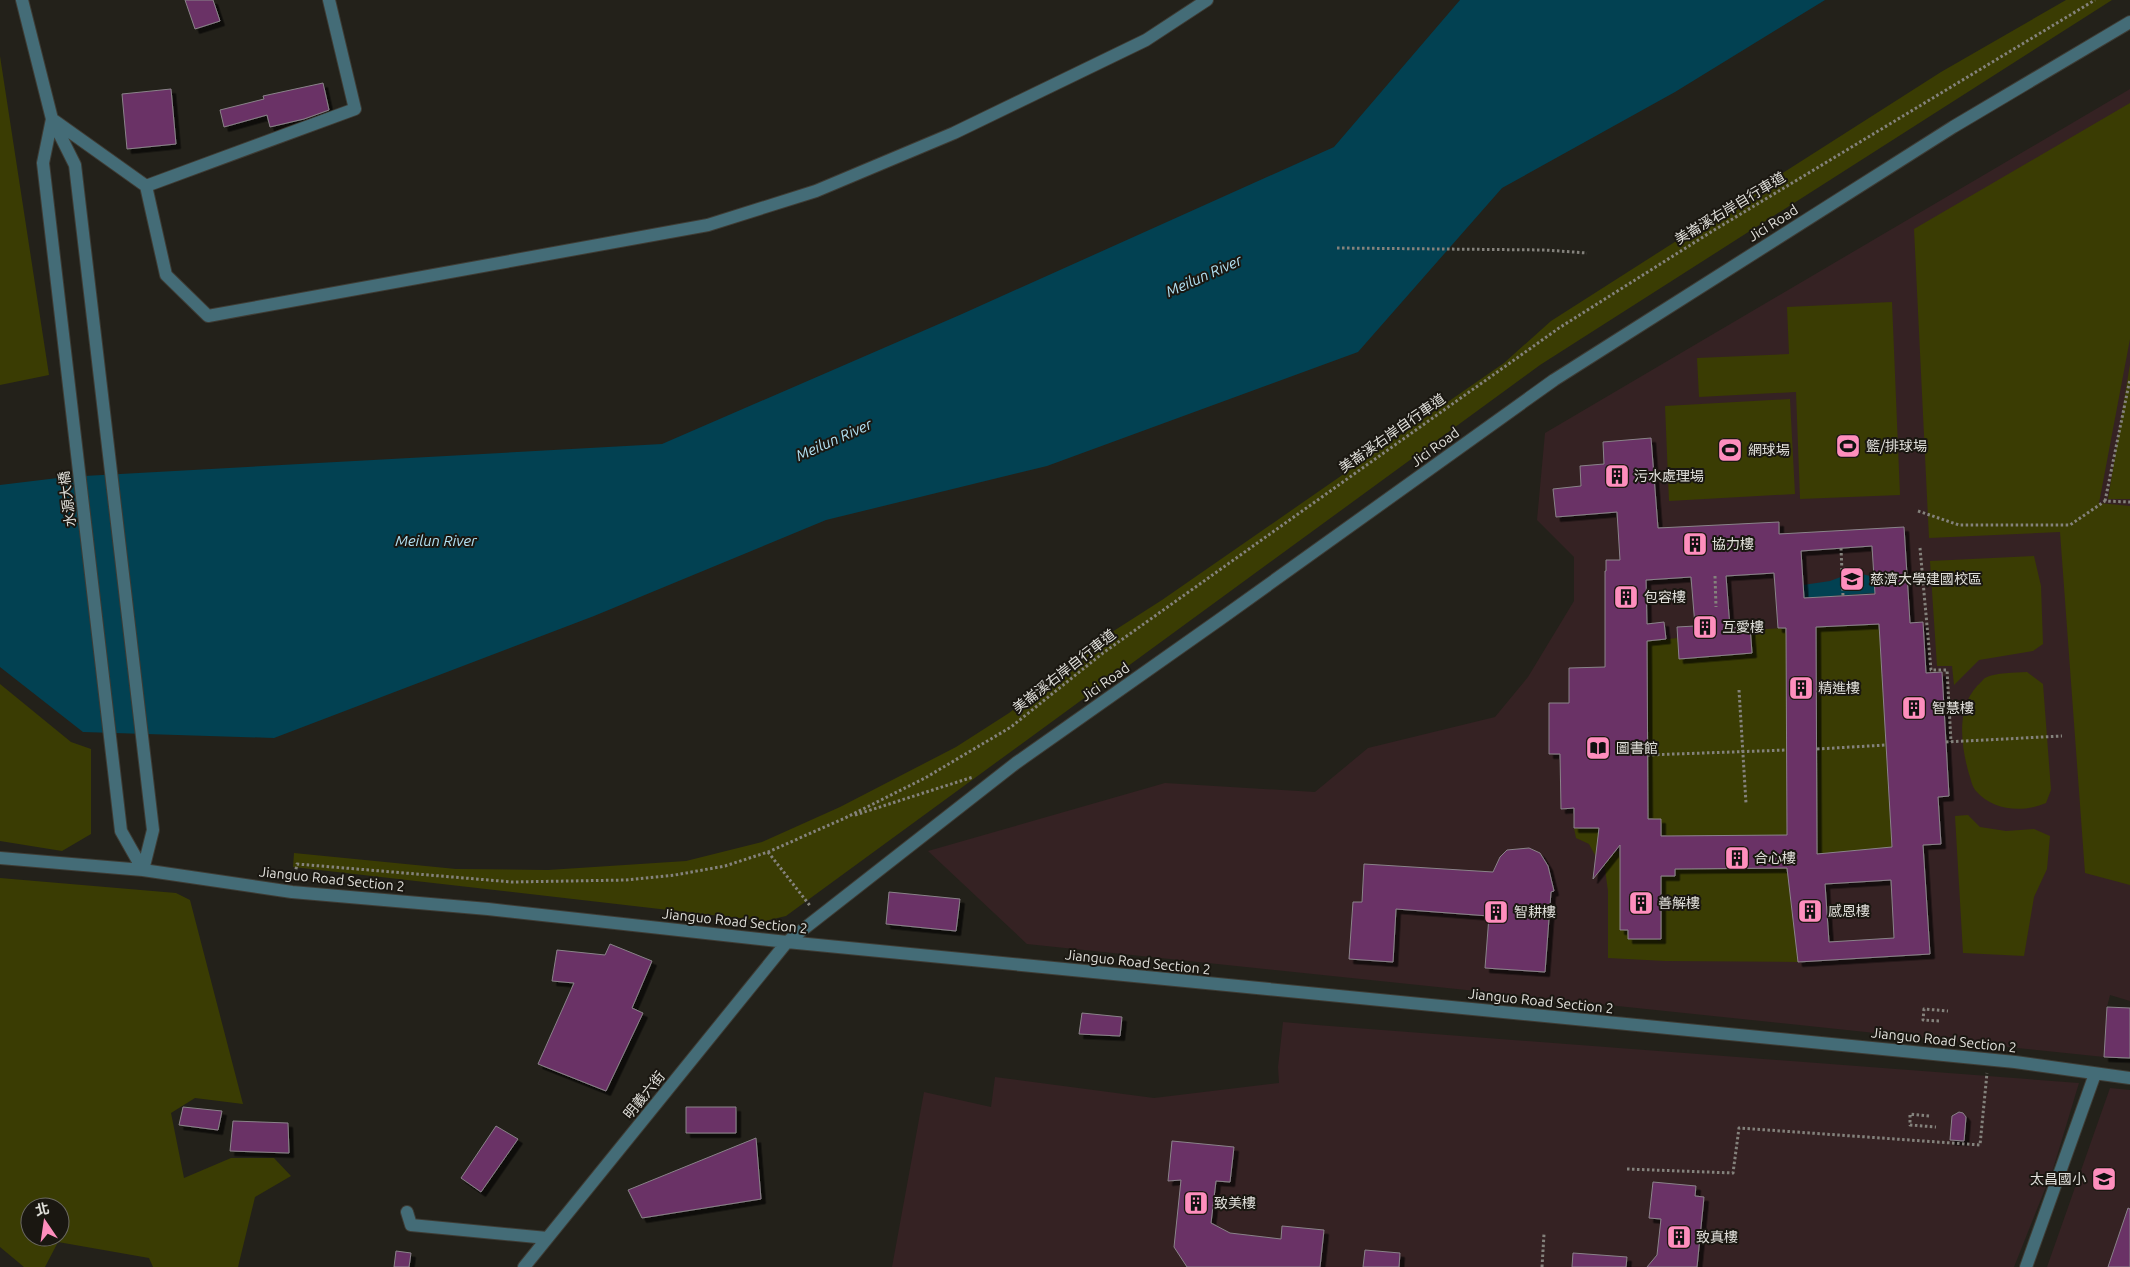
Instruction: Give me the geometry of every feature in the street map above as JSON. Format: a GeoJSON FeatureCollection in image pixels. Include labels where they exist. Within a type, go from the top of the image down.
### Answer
{"type":"FeatureCollection","features":[{"type":"Feature","properties":{"kind":"street"},"geometry":{"type":"LineString","coordinates":[[22,0],[52,118],[75,165],[153,830],[143,870]]}},
{"type":"Feature","properties":{"kind":"street"},"geometry":{"type":"LineString","coordinates":[[146,186],[355,109],[329,0]]}},
{"type":"Feature","properties":{"kind":"street"},"geometry":{"type":"LineString","coordinates":[[52,118],[146,186],[166,275],[208,316],[708,225],[798,196],[954,133],[1146,40],[1207,0]]}},
{"type":"Feature","properties":{"kind":"street","name":"Jici Road"},"geometry":{"type":"LineString","coordinates":[[788,942],[988,784],[1554,380],[1953,127],[2130,22]]}},
{"type":"Feature","properties":{"kind":"street","name":"水源大橋"},"geometry":{"type":"LineString","coordinates":[[52,118],[43,163],[121,831],[143,870]]}},
{"type":"Feature","properties":{"kind":"street","name":"Jianguo Road Section 2"},"geometry":{"type":"LineString","coordinates":[[0,858],[143,870],[292,892],[1988,1060],[2130,1078]]}},
{"type":"Feature","properties":{"kind":"street","name":"明義六街"},"geometry":{"type":"LineString","coordinates":[[524,1267],[788,942]]}},
{"type":"Feature","properties":{"kind":"street"},"geometry":{"type":"LineString","coordinates":[[2026,1267],[2095,1074]]}},
{"type":"Feature","properties":{"kind":"street"},"geometry":{"type":"LineString","coordinates":[[407,1212],[412,1225],[547,1238]]}},
{"type":"Feature","properties":{"kind":"path","name":"美崙溪右岸自行車道"},"geometry":{"type":"LineString","coordinates":[[845,818],[925,778],[1011,727],[1103,653],[1559,328],[1720,227],[2095,0]]}},
{"type":"Feature","properties":{"kind":"path"},"geometry":{"type":"LineString","coordinates":[[1337,248],[1545,250],[1587,253]]}},
{"type":"Feature","properties":{"kind":"path"},"geometry":{"type":"LineString","coordinates":[[2105,501],[2130,379]]}},
{"type":"Feature","properties":{"kind":"path"},"geometry":{"type":"LineString","coordinates":[[1918,511],[1959,525],[2070,524],[2105,501],[2130,502]]}},
{"type":"Feature","properties":{"kind":"path"},"geometry":{"type":"LineString","coordinates":[[1841,548],[1843,596]]}},
{"type":"Feature","properties":{"kind":"path"},"geometry":{"type":"LineString","coordinates":[[1920,548],[1931,670],[1947,670],[1951,742]]}},
{"type":"Feature","properties":{"kind":"path"},"geometry":{"type":"LineString","coordinates":[[1715,576],[1716,607]]}},
{"type":"Feature","properties":{"kind":"path"},"geometry":{"type":"LineString","coordinates":[[1739,690],[1746,804]]}},
{"type":"Feature","properties":{"kind":"path"},"geometry":{"type":"LineString","coordinates":[[1946,742],[2062,736]]}},
{"type":"Feature","properties":{"kind":"path"},"geometry":{"type":"LineString","coordinates":[[1817,749],[1886,745]]}},
{"type":"Feature","properties":{"kind":"path"},"geometry":{"type":"LineString","coordinates":[[1647,755],[1787,750]]}},
{"type":"Feature","properties":{"kind":"path"},"geometry":{"type":"LineString","coordinates":[[292,892],[297,864],[512,882],[626,880],[675,875],[725,866],[768,852],[845,818],[981,775],[988,784]]}},
{"type":"Feature","properties":{"kind":"path"},"geometry":{"type":"LineString","coordinates":[[768,852],[819,917]]}},
{"type":"Feature","properties":{"kind":"path"},"geometry":{"type":"LineString","coordinates":[[1939,1021],[1923,1020],[1924,1009],[1948,1011]]}},
{"type":"Feature","properties":{"kind":"path"},"geometry":{"type":"LineString","coordinates":[[1627,1169],[1733,1173],[1739,1128],[1980,1145],[1988,1060]]}},
{"type":"Feature","properties":{"kind":"path"},"geometry":{"type":"LineString","coordinates":[[1929,1116],[1910,1114],[1910,1125],[1936,1127]]}},
{"type":"Feature","properties":{"kind":"path"},"geometry":{"type":"LineString","coordinates":[[1542,1267],[1544,1234]]}},
{"type":"Feature","properties":{"kind":"shaded area"},"geometry":{"type":"Polygon","coordinates":[[[2066,0],[2112,0],[1540,365],[786,916],[765,921],[293,867],[294,853],[456,869],[548,870],[686,861],[762,842],[840,807],[956,747],[1009,713],[1112,632],[1162,600],[1504,363],[1551,321],[1941,72],[2066,0]]]}},
{"type":"Feature","properties":{"kind":"shaded area"},"geometry":{"type":"Polygon","coordinates":[[[0,56],[49,375],[0,385],[0,56]]]}},
{"type":"Feature","properties":{"kind":"shaded area","name":"慈濟大學建國校區"},"geometry":{"type":"Polygon","coordinates":[[[2130,89],[2130,1001],[2110,995],[2107,1007],[2104,1057],[1027,944],[928,851],[1165,783],[1315,792],[1368,748],[1495,717],[1528,677],[1574,601],[1574,557],[1537,520],[1545,433],[2130,89]]]}},
{"type":"Feature","properties":{"kind":"shaded area"},"geometry":{"type":"Polygon","coordinates":[[[2130,103],[2130,339],[2099,503],[2130,506],[2130,885],[2085,873],[2060,532],[1929,538],[1914,229],[2130,103]]]}},
{"type":"Feature","properties":{"kind":"shaded area","name":"籃/排球場"},"geometry":{"type":"Polygon","coordinates":[[[1892,302],[1900,495],[1800,499],[1796,392],[1699,397],[1697,358],[1789,354],[1787,307],[1892,302]]]}},
{"type":"Feature","properties":{"kind":"shaded area"},"geometry":{"type":"Polygon","coordinates":[[[2130,364],[2130,499],[2108,499],[2130,364]]]}},
{"type":"Feature","properties":{"kind":"shaded area","name":"網球場"},"geometry":{"type":"Polygon","coordinates":[[[1790,399],[1795,494],[1669,501],[1665,406],[1790,399]]]}},
{"type":"Feature","properties":{"kind":"shaded area"},"geometry":{"type":"Polygon","coordinates":[[[2034,556],[2041,586],[2043,644],[2033,651],[1979,660],[1954,685],[1952,666],[1937,666],[1930,561],[2034,556]]]}},
{"type":"Feature","properties":{"kind":"shaded area"},"geometry":{"type":"Polygon","coordinates":[[[1879,624],[1892,847],[1817,854],[1816,627],[1879,624]]]}},
{"type":"Feature","properties":{"kind":"shaded area"},"geometry":{"type":"Polygon","coordinates":[[[1786,628],[1787,854],[1661,862],[1661,819],[1648,819],[1647,641],[1678,638],[1679,658],[1750,630],[1786,628]]]}},
{"type":"Feature","properties":{"kind":"shaded area"},"geometry":{"type":"Polygon","coordinates":[[[2027,672],[2043,684],[2051,790],[2046,803],[2018,809],[1991,803],[1983,798],[1973,787],[1964,752],[1962,728],[1963,717],[1970,695],[1984,679],[2000,674],[2027,672]]]}},
{"type":"Feature","properties":{"kind":"shaded area"},"geometry":{"type":"Polygon","coordinates":[[[0,684],[71,742],[91,749],[91,834],[62,851],[0,841],[0,684]]]}},
{"type":"Feature","properties":{"kind":"shaded area"},"geometry":{"type":"Polygon","coordinates":[[[1968,815],[1980,827],[2006,831],[2034,829],[2050,836],[2047,869],[2034,897],[2024,956],[1963,953],[1955,816],[1968,815]]]}},
{"type":"Feature","properties":{"kind":"shaded area"},"geometry":{"type":"Polygon","coordinates":[[[1574,828],[1629,828],[1596,857],[1589,844],[1576,838],[1574,828]]]}},
{"type":"Feature","properties":{"kind":"shaded area"},"geometry":{"type":"Polygon","coordinates":[[[1620,851],[1628,930],[1657,939],[1658,941],[1661,940],[1661,876],[1675,876],[1675,869],[1787,868],[1798,962],[1665,961],[1608,958],[1608,891],[1604,862],[1605,853],[1620,851]]]}},
{"type":"Feature","properties":{"kind":"shaded area"},"geometry":{"type":"Polygon","coordinates":[[[0,878],[176,893],[190,900],[243,1104],[195,1098],[171,1113],[184,1178],[231,1158],[274,1158],[291,1176],[255,1197],[238,1267],[153,1267],[149,1258],[70,1244],[70,1197],[20,1197],[20,1247],[55,1247],[45,1267],[24,1267],[0,1247],[0,878]]]}},
{"type":"Feature","properties":{"kind":"shaded area"},"geometry":{"type":"Polygon","coordinates":[[[1283,1022],[2079,1083],[2053,1169],[2014,1267],[892,1267],[924,1092],[991,1107],[995,1077],[1154,1098],[1279,1083],[1278,1067],[1283,1022]]]}},
{"type":"Feature","properties":{"kind":"shaded area","name":"太昌國小"},"geometry":{"type":"Polygon","coordinates":[[[2110,1088],[2130,1090],[2130,1267],[2047,1267],[2110,1088]]]}},
{"type":"Feature","properties":{"kind":"water","name":"Meilun River"},"geometry":{"type":"Polygon","coordinates":[[[1460,0],[1825,0],[1675,92],[1502,188],[1358,352],[1047,466],[826,520],[594,616],[274,738],[83,732],[0,667],[0,485],[66,477],[662,444],[962,314],[1334,147],[1460,0]]]}},
{"type":"Feature","properties":{"kind":"water"},"geometry":{"type":"Polygon","coordinates":[[[1854,572],[1874,577],[1875,593],[1804,598],[1803,585],[1830,581],[1854,572]]]}},
{"type":"Feature","properties":{"kind":"building"},"geometry":{"type":"Polygon","coordinates":[[[185,0],[213,0],[220,21],[195,29],[185,0]]]}},
{"type":"Feature","properties":{"kind":"building"},"geometry":{"type":"Polygon","coordinates":[[[323,83],[329,110],[304,119],[270,127],[267,115],[224,127],[220,110],[264,99],[263,96],[323,83]]]}},
{"type":"Feature","properties":{"kind":"building"},"geometry":{"type":"Polygon","coordinates":[[[171,89],[176,144],[127,149],[122,94],[171,89]]]}},
{"type":"Feature","properties":{"kind":"building"},"geometry":{"type":"Polygon","coordinates":[[[1651,438],[1658,528],[1779,522],[1779,534],[1904,527],[1910,623],[1923,622],[1926,673],[1942,672],[1949,796],[1938,797],[1941,844],[1923,845],[1930,954],[1798,962],[1787,868],[1675,869],[1675,876],[1661,876],[1661,939],[1628,939],[1628,930],[1620,930],[1620,845],[1593,879],[1599,828],[1574,828],[1574,808],[1561,809],[1560,754],[1549,754],[1549,703],[1569,703],[1569,668],[1605,667],[1606,560],[1620,560],[1617,512],[1556,517],[1553,489],[1581,486],[1580,466],[1604,464],[1603,442],[1651,438]],[[1872,546],[1801,551],[1804,598],[1875,594],[1872,546]],[[1774,573],[1726,576],[1730,628],[1750,626],[1752,653],[1679,659],[1677,627],[1695,626],[1691,577],[1646,580],[1647,624],[1664,622],[1666,639],[1647,641],[1648,819],[1661,819],[1661,836],[1787,835],[1786,628],[1778,628],[1774,573]],[[1879,624],[1816,627],[1817,854],[1892,847],[1879,624]],[[1891,880],[1825,884],[1829,942],[1894,938],[1891,880]]]}},
{"type":"Feature","properties":{"kind":"building","name":"智耕樓"},"geometry":{"type":"Polygon","coordinates":[[[1529,848],[1540,853],[1548,866],[1554,891],[1551,892],[1545,972],[1485,968],[1489,916],[1396,909],[1393,962],[1349,959],[1353,902],[1362,902],[1364,864],[1493,872],[1500,857],[1507,850],[1529,848]]]}},
{"type":"Feature","properties":{"kind":"building"},"geometry":{"type":"Polygon","coordinates":[[[889,892],[960,899],[956,931],[886,924],[889,892]]]}},
{"type":"Feature","properties":{"kind":"building"},"geometry":{"type":"Polygon","coordinates":[[[610,944],[652,961],[632,1008],[643,1013],[606,1091],[538,1064],[574,983],[552,981],[557,950],[605,955],[610,944]]]}},
{"type":"Feature","properties":{"kind":"building"},"geometry":{"type":"Polygon","coordinates":[[[2107,1007],[2130,1008],[2130,1058],[2104,1057],[2107,1007]]]}},
{"type":"Feature","properties":{"kind":"building"},"geometry":{"type":"Polygon","coordinates":[[[1082,1013],[1122,1017],[1120,1036],[1079,1034],[1082,1013]]]}},
{"type":"Feature","properties":{"kind":"building"},"geometry":{"type":"Polygon","coordinates":[[[183,1107],[222,1111],[218,1130],[179,1125],[183,1107]]]}},
{"type":"Feature","properties":{"kind":"building"},"geometry":{"type":"Polygon","coordinates":[[[686,1107],[736,1107],[736,1133],[686,1133],[686,1107]]]}},
{"type":"Feature","properties":{"kind":"building"},"geometry":{"type":"Polygon","coordinates":[[[1959,1112],[1963,1113],[1966,1117],[1964,1141],[1950,1140],[1952,1116],[1959,1112]]]}},
{"type":"Feature","properties":{"kind":"building"},"geometry":{"type":"Polygon","coordinates":[[[233,1121],[288,1123],[289,1153],[230,1151],[233,1121]]]}},
{"type":"Feature","properties":{"kind":"building"},"geometry":{"type":"Polygon","coordinates":[[[496,1126],[518,1139],[481,1192],[461,1178],[496,1126]]]}},
{"type":"Feature","properties":{"kind":"building"},"geometry":{"type":"Polygon","coordinates":[[[756,1138],[761,1199],[642,1218],[628,1190],[756,1138]]]}},
{"type":"Feature","properties":{"kind":"building","name":"致美樓"},"geometry":{"type":"Polygon","coordinates":[[[1172,1141],[1234,1147],[1230,1182],[1216,1181],[1211,1223],[1230,1233],[1281,1239],[1282,1226],[1324,1230],[1320,1267],[1187,1267],[1174,1247],[1181,1180],[1168,1181],[1172,1141]]]}},
{"type":"Feature","properties":{"kind":"building","name":"致真樓"},"geometry":{"type":"Polygon","coordinates":[[[1653,1182],[1696,1186],[1695,1196],[1704,1197],[1697,1267],[1647,1267],[1657,1255],[1661,1219],[1649,1218],[1653,1182]]]}},
{"type":"Feature","properties":{"kind":"building"},"geometry":{"type":"Polygon","coordinates":[[[2128,1208],[2130,1209],[2130,1267],[2108,1267],[2128,1208]]]}},
{"type":"Feature","properties":{"kind":"building"},"geometry":{"type":"Polygon","coordinates":[[[1365,1250],[1400,1253],[1399,1267],[1363,1267],[1365,1250]]]}},
{"type":"Feature","properties":{"kind":"building"},"geometry":{"type":"Polygon","coordinates":[[[396,1251],[411,1253],[409,1267],[394,1267],[396,1251]]]}},
{"type":"Feature","properties":{"kind":"building"},"geometry":{"type":"Polygon","coordinates":[[[1573,1253],[1627,1257],[1626,1267],[1572,1267],[1573,1253]]]}},
{"type":"Feature","properties":{"kind":"place","name":"籃/排球場"},"geometry":{"type":"Point","coordinates":[1848,446]}},
{"type":"Feature","properties":{"kind":"place","name":"網球場"},"geometry":{"type":"Point","coordinates":[1730,450]}},
{"type":"Feature","properties":{"kind":"place","name":"污水處理場"},"geometry":{"type":"Point","coordinates":[1617,476]}},
{"type":"Feature","properties":{"kind":"place","name":"協力樓"},"geometry":{"type":"Point","coordinates":[1695,544]}},
{"type":"Feature","properties":{"kind":"place","name":"慈濟大學建國校區"},"geometry":{"type":"Point","coordinates":[1852,579]}},
{"type":"Feature","properties":{"kind":"place","name":"包容樓"},"geometry":{"type":"Point","coordinates":[1626,597]}},
{"type":"Feature","properties":{"kind":"place","name":"互愛樓"},"geometry":{"type":"Point","coordinates":[1705,627]}},
{"type":"Feature","properties":{"kind":"place","name":"精進樓"},"geometry":{"type":"Point","coordinates":[1801,688]}},
{"type":"Feature","properties":{"kind":"place","name":"智慧樓"},"geometry":{"type":"Point","coordinates":[1914,708]}},
{"type":"Feature","properties":{"kind":"place","name":"圖書館"},"geometry":{"type":"Point","coordinates":[1598,748]}},
{"type":"Feature","properties":{"kind":"place","name":"合心樓"},"geometry":{"type":"Point","coordinates":[1737,858]}},
{"type":"Feature","properties":{"kind":"place","name":"善解樓"},"geometry":{"type":"Point","coordinates":[1641,903]}},
{"type":"Feature","properties":{"kind":"place","name":"感恩樓"},"geometry":{"type":"Point","coordinates":[1810,911]}},
{"type":"Feature","properties":{"kind":"place","name":"智耕樓"},"geometry":{"type":"Point","coordinates":[1496,912]}},
{"type":"Feature","properties":{"kind":"place","name":"太昌國小"},"geometry":{"type":"Point","coordinates":[2104,1179]}},
{"type":"Feature","properties":{"kind":"place","name":"致美樓"},"geometry":{"type":"Point","coordinates":[1196,1203]}},
{"type":"Feature","properties":{"kind":"place","name":"致真樓"},"geometry":{"type":"Point","coordinates":[1679,1237]}}]}
